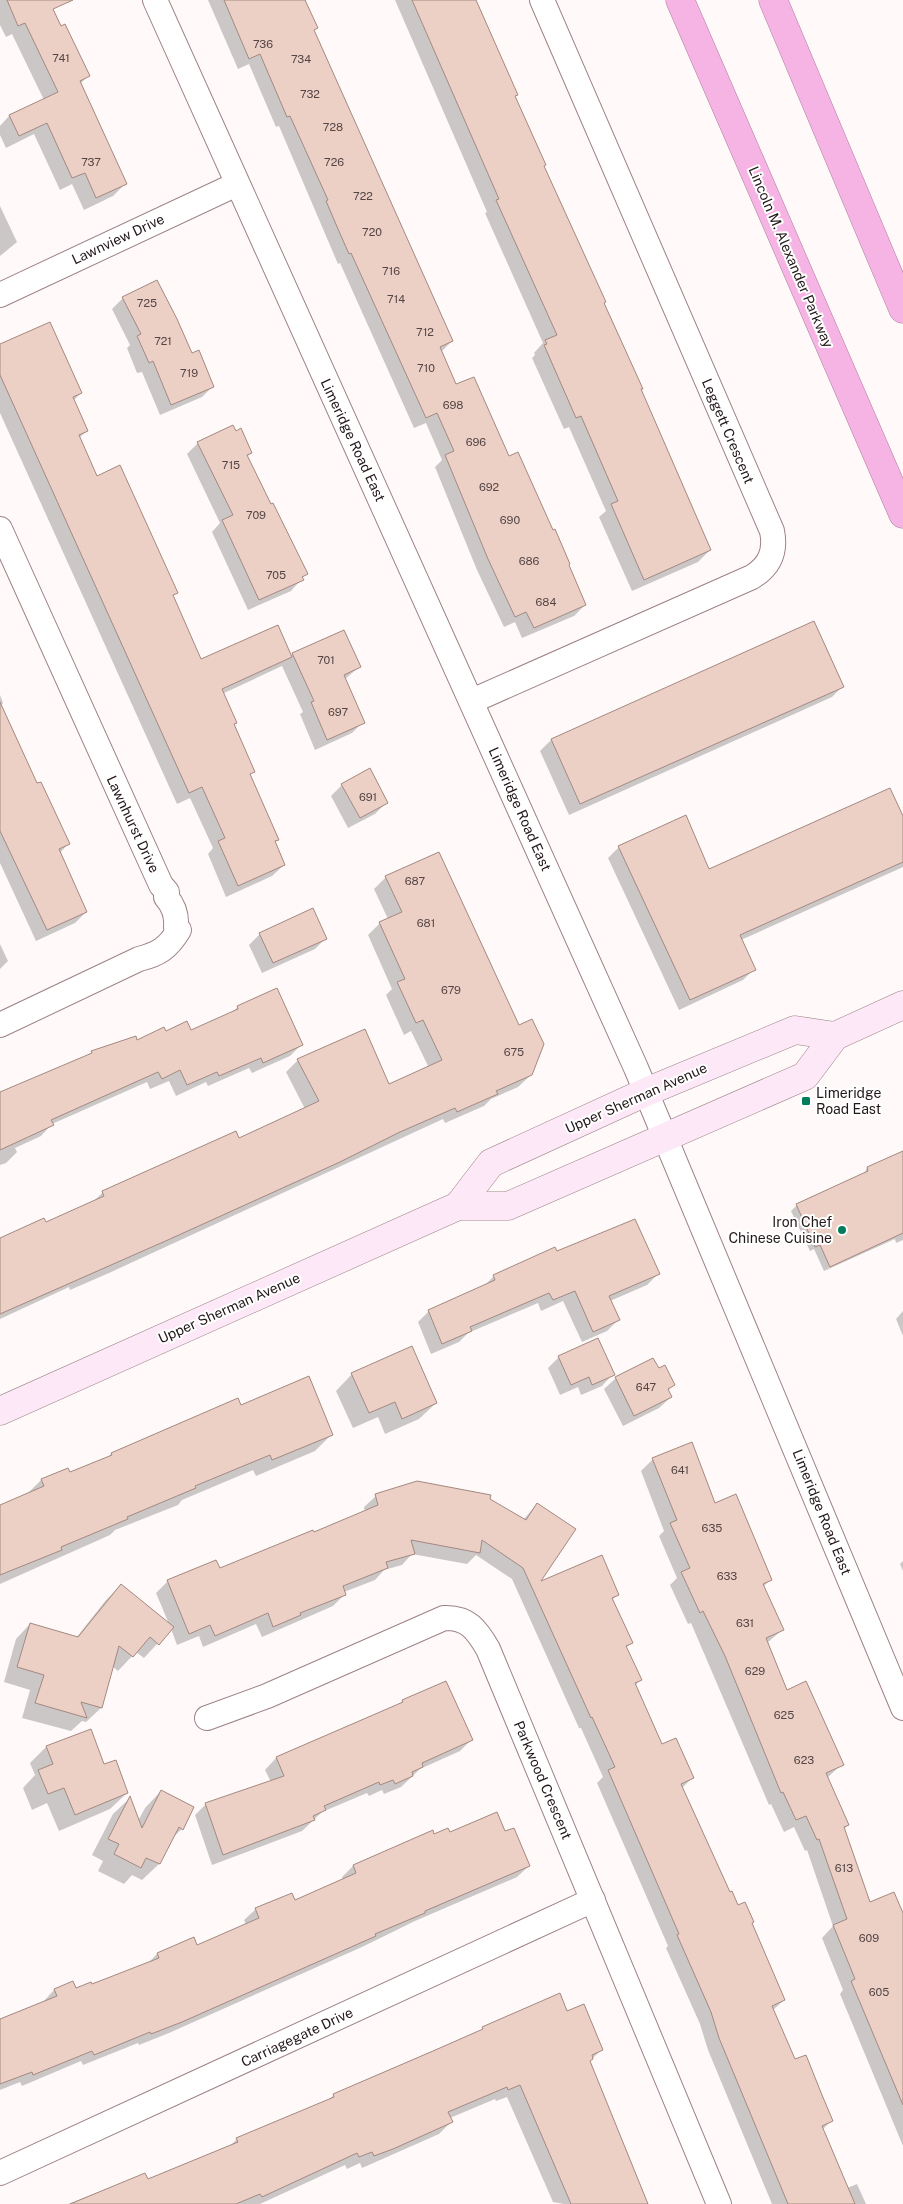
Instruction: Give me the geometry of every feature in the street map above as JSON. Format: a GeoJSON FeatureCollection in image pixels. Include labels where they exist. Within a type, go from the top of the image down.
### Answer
{"type":"FeatureCollection","features":[{"type":"Feature","properties":{"kind":"highway","name":"Lincoln M. Alexander Parkway"},"geometry":{"type":"LineString","coordinates":[[680,0],[903,514]]}},
{"type":"Feature","properties":{"kind":"highway"},"geometry":{"type":"LineString","coordinates":[[773,0],[903,309]]}},
{"type":"Feature","properties":{"kind":"main road","name":"Upper Sherman Avenue"},"geometry":{"type":"LineString","coordinates":[[0,1411],[458,1206],[508,1206],[805,1076],[834,1036],[903,1005]]}},
{"type":"Feature","properties":{"kind":"main road","name":"Upper Sherman Avenue"},"geometry":{"type":"LineString","coordinates":[[458,1206],[492,1162],[646,1092],[795,1030],[834,1036]]}},
{"type":"Feature","properties":{"kind":"street","name":"Limeridge Road East"},"geometry":{"type":"LineString","coordinates":[[155,0],[236,184],[472,701],[667,1138],[903,1708]]}},
{"type":"Feature","properties":{"kind":"street","name":"Leggett Crescent"},"geometry":{"type":"LineString","coordinates":[[472,701],[752,577],[766,565],[773,549],[772,531],[542,0]]}},
{"type":"Feature","properties":{"kind":"street","name":"Lawnview Drive"},"geometry":{"type":"LineString","coordinates":[[0,295],[236,184]]}},
{"type":"Feature","properties":{"kind":"street","name":"Lawnhurst Drive"},"geometry":{"type":"LineString","coordinates":[[0,529],[83,715],[162,885],[167,892],[166,897],[172,903],[177,915],[176,927],[179,930],[172,941],[157,955],[139,959],[0,1025]]}},
{"type":"Feature","properties":{"kind":"street","name":"Parkwood Crescent"},"geometry":{"type":"LineString","coordinates":[[207,1718],[268,1696],[444,1618],[455,1618],[478,1631],[488,1650],[593,1900],[718,2204]]}},
{"type":"Feature","properties":{"kind":"street","name":"Carriagegate Drive"},"geometry":{"type":"LineString","coordinates":[[0,2173],[593,1900]]}},
{"type":"Feature","properties":{"kind":"building"},"geometry":{"type":"Polygon","coordinates":[[[7,0],[73,0],[53,9],[61,26],[65,24],[90,76],[80,81],[127,184],[96,198],[85,173],[72,178],[47,123],[19,136],[9,115],[58,92],[25,23],[18,26],[7,0]]]}},
{"type":"Feature","properties":{"kind":"building"},"geometry":{"type":"Polygon","coordinates":[[[224,0],[305,0],[318,28],[314,30],[453,341],[440,347],[456,384],[474,377],[509,456],[518,452],[553,530],[555,529],[586,605],[534,628],[526,612],[515,617],[488,559],[445,455],[454,451],[437,413],[426,418],[351,253],[349,254],[326,201],[328,200],[290,116],[287,117],[260,54],[249,59],[224,0]]]}},
{"type":"Feature","properties":{"kind":"building"},"geometry":{"type":"Polygon","coordinates":[[[412,0],[476,0],[518,95],[515,96],[546,165],[544,166],[606,302],[604,303],[643,389],[641,389],[711,550],[644,580],[611,504],[618,501],[581,416],[576,418],[544,345],[547,344],[545,340],[557,335],[496,200],[499,199],[412,0]]]}},
{"type":"Feature","properties":{"kind":"building"},"geometry":{"type":"Polygon","coordinates":[[[157,280],[192,353],[199,350],[214,387],[171,405],[153,361],[149,363],[137,336],[141,334],[122,297],[157,280]]]}},
{"type":"Feature","properties":{"kind":"building"},"geometry":{"type":"Polygon","coordinates":[[[50,322],[82,393],[73,397],[88,431],[79,435],[97,476],[120,465],[178,593],[173,595],[201,659],[278,625],[292,657],[222,689],[237,723],[234,724],[255,772],[250,774],[279,840],[275,841],[285,865],[238,886],[218,841],[225,838],[202,787],[189,793],[0,375],[0,344],[50,322]]]}},
{"type":"Feature","properties":{"kind":"building"},"geometry":{"type":"Polygon","coordinates":[[[233,425],[236,431],[241,428],[252,453],[247,455],[308,574],[302,577],[304,580],[259,600],[222,520],[233,515],[197,442],[233,425]]]}},
{"type":"Feature","properties":{"kind":"building"},"geometry":{"type":"Polygon","coordinates":[[[814,621],[844,687],[580,804],[551,739],[814,621]]]}},
{"type":"Feature","properties":{"kind":"building"},"geometry":{"type":"Polygon","coordinates":[[[344,630],[361,667],[344,675],[365,723],[327,740],[311,702],[314,701],[292,653],[344,630]]]}},
{"type":"Feature","properties":{"kind":"building"},"geometry":{"type":"Polygon","coordinates":[[[0,702],[37,783],[41,782],[70,844],[59,849],[87,912],[47,930],[0,831],[0,702]]]}},
{"type":"Feature","properties":{"kind":"building"},"geometry":{"type":"Polygon","coordinates":[[[370,768],[388,803],[360,818],[341,784],[370,768]]]}},
{"type":"Feature","properties":{"kind":"building"},"geometry":{"type":"Polygon","coordinates":[[[890,788],[903,816],[903,862],[740,935],[756,970],[690,1000],[618,846],[686,815],[709,869],[890,788]]]}},
{"type":"Feature","properties":{"kind":"building"},"geometry":{"type":"Polygon","coordinates":[[[439,852],[519,1025],[532,1019],[544,1044],[532,1075],[496,1091],[498,1094],[457,1112],[455,1108],[400,1132],[340,1162],[0,1314],[0,1238],[44,1218],[46,1222],[104,1196],[102,1191],[236,1131],[239,1138],[319,1101],[297,1059],[365,1029],[389,1084],[442,1060],[423,1020],[416,1023],[397,982],[405,979],[379,922],[402,912],[385,876],[439,852]]]}},
{"type":"Feature","properties":{"kind":"building"},"geometry":{"type":"Polygon","coordinates":[[[313,908],[327,939],[273,963],[259,933],[313,908]]]}},
{"type":"Feature","properties":{"kind":"building"},"geometry":{"type":"Polygon","coordinates":[[[277,988],[303,1045],[263,1063],[261,1058],[219,1076],[217,1072],[187,1085],[180,1070],[162,1079],[158,1072],[51,1120],[54,1125],[0,1150],[0,1092],[92,1053],[91,1051],[136,1036],[137,1040],[164,1027],[166,1031],[187,1021],[191,1030],[238,1009],[237,1006],[277,988]]]}},
{"type":"Feature","properties":{"kind":"building","name":"Iron Chef Chinese Cuisine"},"geometry":{"type":"Polygon","coordinates":[[[903,1151],[903,1233],[830,1267],[820,1245],[815,1247],[796,1204],[868,1171],[867,1167],[903,1151]]]}},
{"type":"Feature","properties":{"kind":"building"},"geometry":{"type":"Polygon","coordinates":[[[635,1219],[660,1274],[609,1296],[620,1320],[593,1332],[575,1291],[553,1300],[549,1293],[470,1327],[472,1331],[442,1344],[428,1310],[495,1280],[493,1275],[555,1247],[557,1251],[635,1219]]]}},
{"type":"Feature","properties":{"kind":"building"},"geometry":{"type":"Polygon","coordinates":[[[598,1338],[615,1375],[592,1385],[589,1377],[571,1385],[558,1356],[598,1338]]]}},
{"type":"Feature","properties":{"kind":"building"},"geometry":{"type":"Polygon","coordinates":[[[412,1346],[437,1403],[402,1419],[395,1402],[369,1413],[351,1373],[412,1346]]]}},
{"type":"Feature","properties":{"kind":"building"},"geometry":{"type":"Polygon","coordinates":[[[653,1358],[659,1368],[665,1365],[675,1385],[668,1389],[672,1397],[634,1416],[615,1377],[653,1358]]]}},
{"type":"Feature","properties":{"kind":"building"},"geometry":{"type":"Polygon","coordinates":[[[309,1376],[333,1435],[272,1460],[270,1455],[195,1486],[196,1488],[127,1517],[128,1519],[61,1547],[62,1550],[0,1575],[0,1505],[44,1486],[41,1479],[68,1468],[70,1472],[112,1455],[111,1453],[238,1398],[241,1405],[309,1376]]]}},
{"type":"Feature","properties":{"kind":"building"},"geometry":{"type":"Polygon","coordinates":[[[692,1442],[715,1503],[736,1494],[772,1580],[763,1584],[784,1630],[766,1638],[787,1690],[806,1681],[844,1765],[826,1773],[849,1825],[844,1827],[870,1902],[894,1892],[903,1913],[903,2105],[851,1981],[855,1979],[833,1925],[847,1919],[819,1839],[817,1840],[806,1816],[796,1820],[783,1792],[781,1793],[725,1656],[703,1611],[700,1613],[681,1572],[690,1568],[670,1523],[677,1520],[652,1458],[692,1442]]]}},
{"type":"Feature","properties":{"kind":"building"},"geometry":{"type":"Polygon","coordinates":[[[417,1481],[491,1495],[490,1499],[526,1520],[537,1503],[576,1529],[541,1581],[602,1555],[619,1595],[612,1598],[633,1643],[626,1646],[642,1680],[635,1683],[662,1744],[676,1738],[694,1778],[681,1784],[730,1892],[732,1891],[738,1905],[745,1902],[754,1922],[752,1923],[785,2000],[772,2006],[795,2059],[806,2055],[833,2121],[822,2126],[855,2204],[788,2204],[719,2038],[711,2012],[677,1935],[679,1934],[608,1770],[615,1767],[523,1568],[482,1540],[480,1553],[411,1540],[415,1554],[386,1562],[388,1568],[343,1586],[346,1595],[300,1613],[301,1615],[273,1627],[268,1613],[215,1636],[210,1625],[189,1634],[167,1580],[216,1560],[220,1568],[313,1530],[314,1532],[378,1505],[375,1494],[417,1481]]]}},
{"type":"Feature","properties":{"kind":"building"},"geometry":{"type":"Polygon","coordinates":[[[121,1584],[174,1627],[159,1645],[150,1637],[133,1657],[119,1646],[102,1708],[81,1702],[87,1718],[35,1703],[44,1675],[17,1667],[30,1623],[78,1637],[121,1584]]]}},
{"type":"Feature","properties":{"kind":"building"},"geometry":{"type":"Polygon","coordinates":[[[446,1681],[473,1740],[422,1763],[423,1767],[412,1772],[413,1776],[395,1784],[393,1780],[380,1785],[379,1782],[324,1806],[326,1810],[313,1816],[315,1820],[223,1855],[205,1803],[284,1776],[276,1757],[403,1702],[402,1700],[446,1681]]]}},
{"type":"Feature","properties":{"kind":"building"},"geometry":{"type":"Polygon","coordinates":[[[91,1729],[104,1764],[116,1760],[128,1793],[75,1815],[64,1788],[48,1794],[38,1770],[53,1764],[46,1746],[91,1729]]]}},
{"type":"Feature","properties":{"kind":"building"},"geometry":{"type":"Polygon","coordinates":[[[161,1790],[194,1807],[183,1830],[179,1827],[160,1864],[146,1858],[141,1868],[114,1854],[119,1844],[108,1839],[130,1796],[142,1828],[161,1790]]]}},
{"type":"Feature","properties":{"kind":"building"},"geometry":{"type":"Polygon","coordinates":[[[497,1812],[505,1831],[514,1828],[530,1866],[425,1911],[425,1913],[375,1934],[376,1936],[182,2022],[151,2034],[150,2032],[94,2055],[92,2051],[33,2075],[32,2072],[0,2084],[0,2019],[57,1996],[54,1989],[73,1981],[76,1988],[91,1982],[92,1984],[159,1958],[157,1953],[194,1937],[197,1945],[259,1918],[255,1908],[292,1893],[295,1900],[356,1873],[353,1865],[433,1830],[434,1834],[448,1828],[450,1832],[497,1812]]]}},
{"type":"Feature","properties":{"kind":"building"},"geometry":{"type":"Polygon","coordinates":[[[560,1993],[567,2011],[584,2004],[603,2050],[592,2055],[593,2059],[590,2061],[648,2204],[571,2204],[520,2085],[508,2090],[507,2087],[448,2112],[453,2122],[393,2149],[374,2156],[372,2152],[359,2157],[357,2153],[262,2197],[260,2194],[236,2204],[70,2204],[145,2173],[148,2179],[238,2142],[236,2138],[334,2097],[333,2094],[483,2029],[482,2027],[560,1993]]]}},
{"type":"Feature","properties":{"kind":"place","name":"Limeridge Road East"},"geometry":{"type":"Point","coordinates":[806,1101]}},
{"type":"Feature","properties":{"kind":"place","name":"Iron Chef Chinese Cuisine"},"geometry":{"type":"Point","coordinates":[842,1230]}}]}
